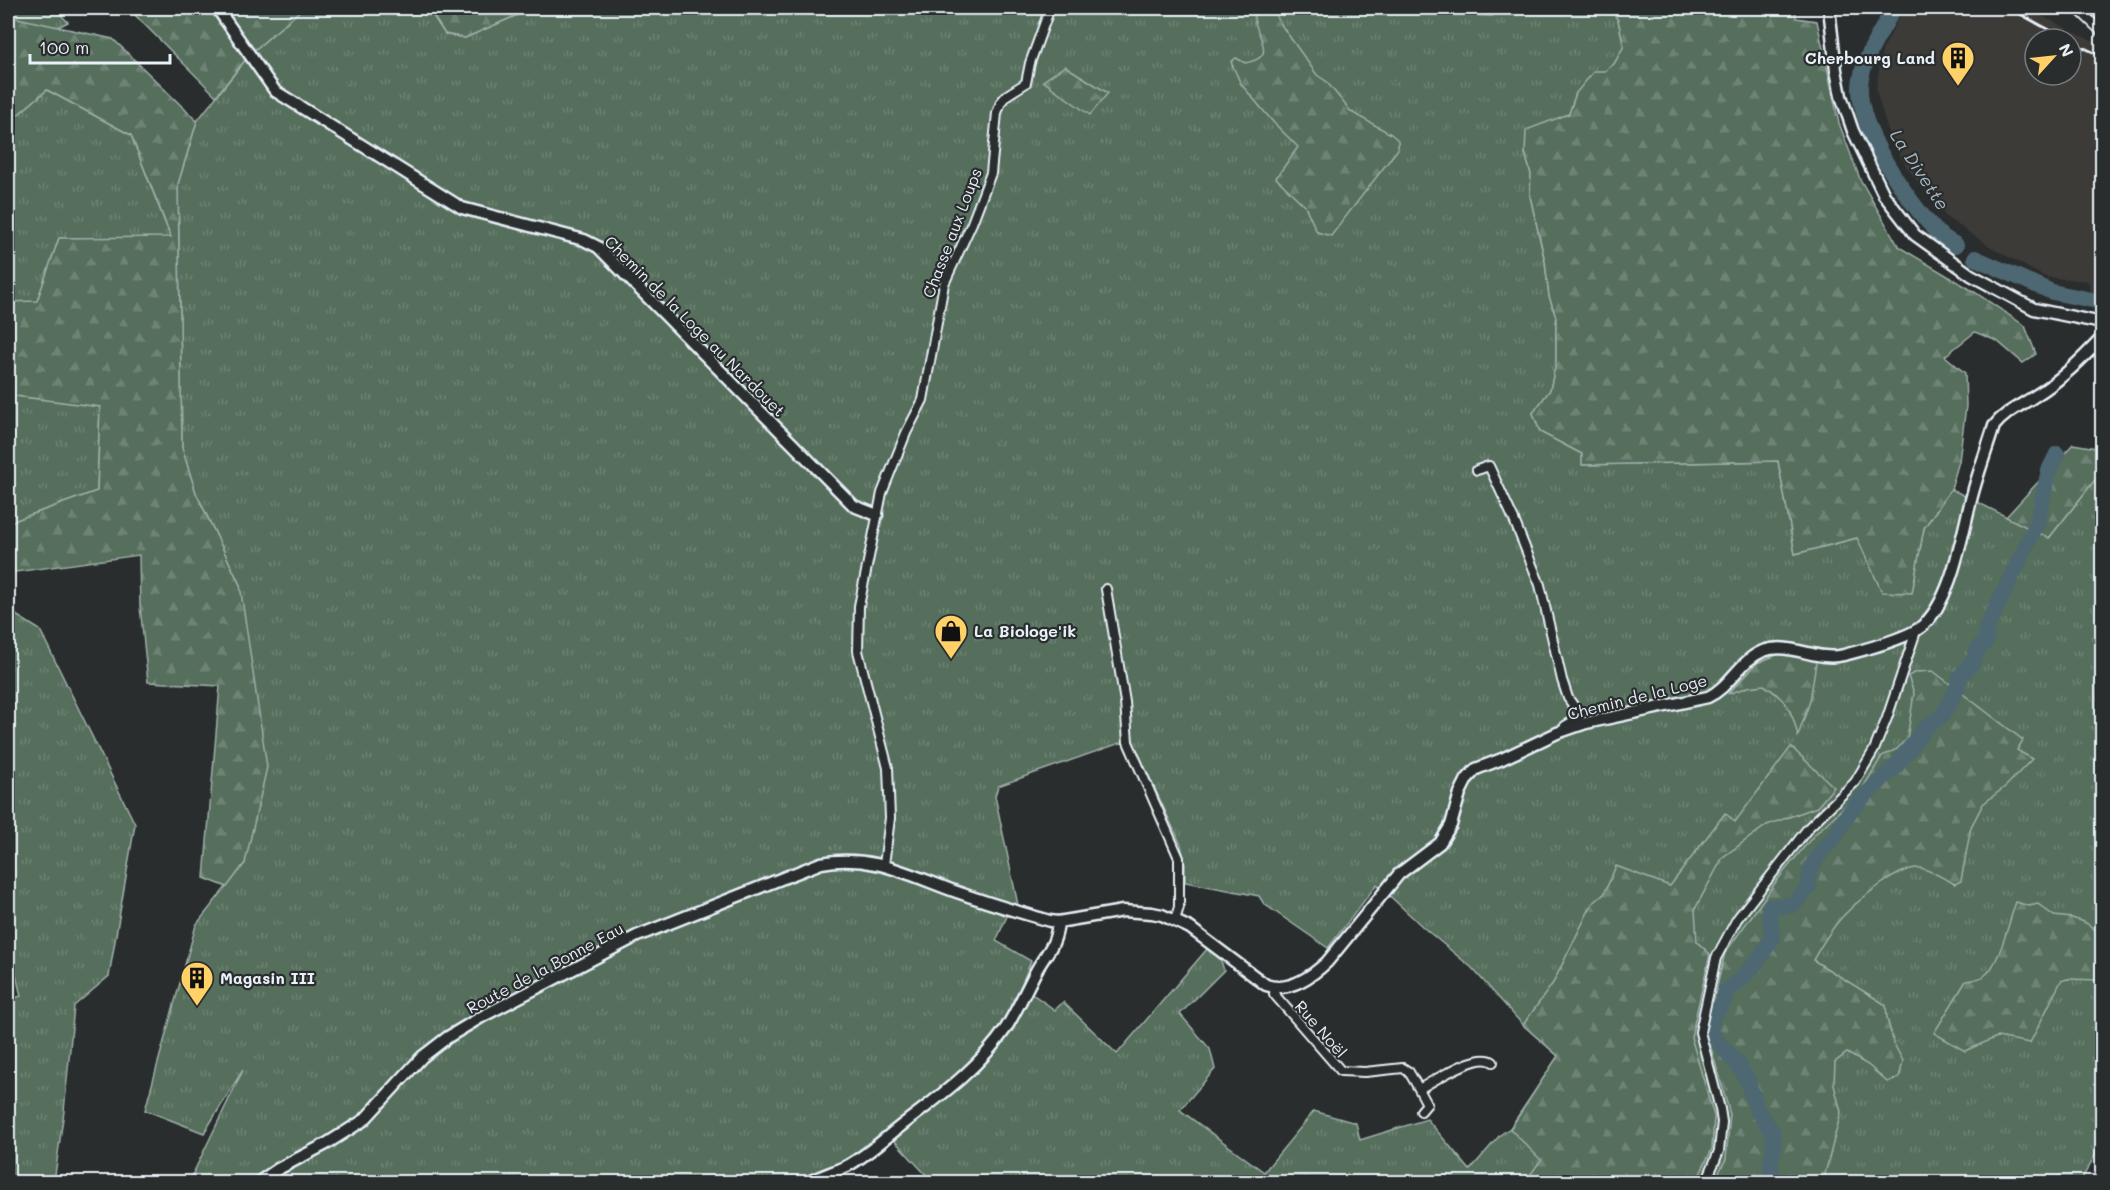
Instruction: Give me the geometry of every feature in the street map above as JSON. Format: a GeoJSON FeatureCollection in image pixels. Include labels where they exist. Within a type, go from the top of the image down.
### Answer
{"type":"FeatureCollection","features":[{"type":"Feature","properties":{"kind":"street","name":"Chemin de la Loge au Nardouet"},"geometry":{"type":"LineString","coordinates":[[218,8],[275,91],[462,208],[584,240],[598,247],[854,506],[877,514]]}},
{"type":"Feature","properties":{"kind":"street","name":"Chasse aux Loups"},"geometry":{"type":"LineString","coordinates":[[884,866],[890,818],[888,768],[858,651],[859,606],[882,493],[906,433],[923,400],[944,284],[988,181],[993,160],[997,113],[1001,102],[1007,95],[1026,83],[1030,63],[1050,8]]}},
{"type":"Feature","properties":{"kind":"street"},"geometry":{"type":"LineString","coordinates":[[1829,8],[1841,96],[1853,130],[1884,195],[1915,235],[1971,275],[2034,309],[2103,323]]}},
{"type":"Feature","properties":{"kind":"street"},"geometry":{"type":"LineString","coordinates":[[2077,8],[2103,32]]}},
{"type":"Feature","properties":{"kind":"street","name":"Chemin de la Loge"},"geometry":{"type":"LineString","coordinates":[[1275,988],[1298,983],[1317,971],[1394,879],[1440,843],[1451,825],[1460,793],[1471,774],[1480,767],[1557,733],[1587,723],[1708,697],[1719,692],[1743,665],[1760,652],[1789,647],[1815,656],[1842,656],[1896,639],[1924,625],[1936,609],[1949,582],[1972,495],[1994,426],[2009,411],[2057,381],[2103,338]]}},
{"type":"Feature","properties":{"kind":"street"},"geometry":{"type":"LineString","coordinates":[[1477,470],[1489,466],[1515,520],[1540,585],[1562,680],[1568,698],[1580,715],[1557,733]]}},
{"type":"Feature","properties":{"kind":"street"},"geometry":{"type":"LineString","coordinates":[[1106,589],[1125,702],[1128,742],[1179,858],[1179,907],[1175,920]]}},
{"type":"Feature","properties":{"kind":"street"},"geometry":{"type":"LineString","coordinates":[[1706,1182],[1719,1152],[1722,1115],[1700,1032],[1716,958],[1737,920],[1808,828],[1855,782],[1874,750],[1883,729],[1916,631]]}},
{"type":"Feature","properties":{"kind":"street","name":"Route de la Bonne Eau"},"geometry":{"type":"LineString","coordinates":[[260,1182],[278,1169],[326,1144],[364,1120],[422,1057],[448,1037],[589,960],[653,929],[814,866],[843,860],[870,862],[1013,910],[1058,921]]}},
{"type":"Feature","properties":{"kind":"street"},"geometry":{"type":"LineString","coordinates":[[809,1182],[858,1159],[942,1095],[974,1066],[1013,1016],[1055,939],[1058,921],[1124,911],[1152,913],[1175,920],[1190,928],[1266,985],[1275,988]]}},
{"type":"Feature","properties":{"kind":"street","name":"Rue Noël"},"geometry":{"type":"LineString","coordinates":[[1275,988],[1274,994],[1339,1070],[1365,1072],[1403,1068],[1409,1072],[1419,1089]]}},
{"type":"Feature","properties":{"kind":"street"},"geometry":{"type":"LineString","coordinates":[[1421,1111],[1427,1104],[1419,1089],[1472,1062],[1486,1059],[1493,1062]]}},
{"type":"Feature","properties":{"kind":"shaded area"},"geometry":{"type":"Polygon","coordinates":[[[1904,8],[2026,8],[2064,27],[2023,27],[2023,87],[2083,87],[2083,36],[2102,46],[2102,294],[2092,296],[2088,281],[2045,277],[1994,249],[1946,217],[1908,169],[1890,138],[1876,90],[1882,51],[1904,8]]]}},
{"type":"Feature","properties":{"kind":"green space"},"geometry":{"type":"Polygon","coordinates":[[[8,8],[54,8],[68,22],[8,52],[8,8]]]}},
{"type":"Feature","properties":{"kind":"green space"},"geometry":{"type":"Polygon","coordinates":[[[128,8],[303,8],[250,54],[216,96],[128,8]]]}},
{"type":"Feature","properties":{"kind":"green space"},"geometry":{"type":"Polygon","coordinates":[[[303,8],[428,8],[445,34],[465,38],[533,8],[1463,8],[1472,15],[1492,16],[1501,8],[1610,8],[1618,20],[1624,46],[1614,64],[1576,93],[1569,114],[1535,128],[1525,153],[1531,174],[1530,196],[1545,262],[1549,296],[1556,317],[1556,363],[1550,390],[1533,413],[1540,432],[1582,454],[1583,465],[1778,461],[1795,554],[1857,538],[1912,592],[1924,528],[1951,489],[2049,538],[2102,471],[2102,1143],[2080,1182],[928,1182],[929,1178],[893,1139],[860,1166],[830,1182],[189,1182],[243,1070],[204,1133],[145,1110],[196,925],[245,863],[240,585],[196,493],[182,448],[178,184],[197,121],[250,54],[303,8]],[[1120,743],[998,786],[995,796],[1018,905],[1008,914],[996,941],[1031,961],[1021,986],[1055,1010],[1063,1002],[1117,1054],[1208,948],[1219,955],[1224,970],[1180,1014],[1210,1049],[1215,1069],[1180,1110],[1264,1172],[1314,1111],[1356,1123],[1360,1140],[1427,1119],[1470,1170],[1500,1135],[1510,1128],[1558,1056],[1523,1025],[1472,968],[1424,928],[1377,884],[1328,948],[1264,904],[1259,896],[1185,882],[1185,863],[1181,845],[1134,744],[1120,743]]]}},
{"type":"Feature","properties":{"kind":"green space"},"geometry":{"type":"Polygon","coordinates":[[[428,8],[533,8],[465,38],[445,34],[428,8]]]}},
{"type":"Feature","properties":{"kind":"green space"},"geometry":{"type":"Polygon","coordinates":[[[1255,8],[1272,8],[1317,75],[1326,81],[1351,112],[1398,140],[1398,149],[1331,236],[1317,232],[1305,206],[1276,178],[1298,147],[1241,84],[1231,62],[1236,58],[1245,63],[1257,60],[1262,55],[1264,48],[1256,25],[1255,8]]]}},
{"type":"Feature","properties":{"kind":"green space"},"geometry":{"type":"Polygon","coordinates":[[[1610,8],[1796,8],[1796,18],[1817,21],[1839,123],[1860,179],[1899,247],[1973,291],[2025,326],[2036,354],[2023,363],[1997,341],[1975,332],[1945,356],[1965,373],[1966,406],[1959,461],[1951,489],[1924,528],[1912,593],[1882,592],[1857,538],[1795,554],[1778,461],[1582,465],[1582,454],[1540,432],[1533,413],[1550,390],[1556,363],[1556,317],[1549,296],[1545,261],[1530,196],[1531,174],[1525,153],[1526,130],[1569,114],[1576,93],[1594,71],[1605,71],[1614,64],[1624,46],[1618,20],[1610,8]]]}},
{"type":"Feature","properties":{"kind":"green space"},"geometry":{"type":"Polygon","coordinates":[[[8,16],[113,39],[197,121],[178,184],[182,448],[196,493],[240,585],[267,767],[245,863],[227,887],[204,878],[220,686],[148,682],[140,606],[139,555],[8,573],[8,523],[97,491],[100,407],[8,395],[8,302],[37,301],[59,238],[171,237],[131,135],[47,90],[8,123],[8,16]]]}},
{"type":"Feature","properties":{"kind":"green space"},"geometry":{"type":"Polygon","coordinates":[[[1065,66],[1108,93],[1090,115],[1043,81],[1065,66]]]}},
{"type":"Feature","properties":{"kind":"green space"},"geometry":{"type":"Polygon","coordinates":[[[47,90],[131,135],[171,238],[59,238],[37,302],[8,302],[8,123],[47,90]]]}},
{"type":"Feature","properties":{"kind":"green space"},"geometry":{"type":"Polygon","coordinates":[[[8,395],[100,406],[97,491],[8,523],[8,395]]]}},
{"type":"Feature","properties":{"kind":"green space"},"geometry":{"type":"Polygon","coordinates":[[[2073,444],[2102,449],[2102,471],[2049,538],[2006,517],[2073,444]]]}},
{"type":"Feature","properties":{"kind":"green space"},"geometry":{"type":"Polygon","coordinates":[[[8,610],[40,630],[135,824],[109,976],[74,1006],[64,1111],[54,1182],[8,1182],[8,1000],[21,996],[8,942],[11,908],[8,908],[8,610]]]}},
{"type":"Feature","properties":{"kind":"green space"},"geometry":{"type":"Polygon","coordinates":[[[1779,654],[1791,654],[1816,662],[1810,701],[1798,736],[1787,706],[1764,685],[1748,687],[1728,694],[1757,663],[1779,654]]]}},
{"type":"Feature","properties":{"kind":"green space"},"geometry":{"type":"Polygon","coordinates":[[[1933,671],[2023,740],[2017,750],[2032,759],[2006,786],[1983,804],[1971,827],[1961,881],[1955,884],[1920,868],[1901,872],[1869,893],[1845,914],[1813,960],[1886,1005],[1894,1044],[1903,1061],[1899,1078],[1887,1082],[1868,1065],[1847,1053],[1835,1062],[1834,1085],[1841,1112],[1823,1182],[1714,1182],[1726,1159],[1730,1114],[1706,1031],[1725,953],[1778,879],[1814,835],[1861,791],[1882,756],[1897,749],[1907,739],[1914,693],[1908,676],[1916,672],[1933,671]]]}},
{"type":"Feature","properties":{"kind":"green space"},"geometry":{"type":"Polygon","coordinates":[[[1791,747],[1834,787],[1817,807],[1767,825],[1723,857],[1695,909],[1697,942],[1710,954],[1691,1037],[1714,1116],[1712,1149],[1696,1182],[1525,1182],[1541,1160],[1510,1129],[1558,1056],[1523,1025],[1553,983],[1592,904],[1604,894],[1616,866],[1670,886],[1725,813],[1735,822],[1791,747]]]}},
{"type":"Feature","properties":{"kind":"green space"},"geometry":{"type":"Polygon","coordinates":[[[2016,902],[2029,906],[2038,904],[2054,916],[2072,918],[2086,923],[2102,935],[2102,970],[2099,980],[2067,979],[2061,981],[2030,1043],[1997,1037],[1965,1051],[1934,1033],[1966,981],[1978,979],[1990,970],[2003,942],[2016,902]]]}},
{"type":"Feature","properties":{"kind":"waterway","name":"La Divette"},"geometry":{"type":"LineString","coordinates":[[1894,8],[1863,69],[1860,96],[1865,116],[1884,160],[1911,201],[1937,232],[1956,245]]}},
{"type":"Feature","properties":{"kind":"waterway","name":"La Divette"},"geometry":{"type":"LineString","coordinates":[[1975,258],[2052,292],[2102,302]]}},
{"type":"Feature","properties":{"kind":"waterway"},"geometry":{"type":"LineString","coordinates":[[1773,1182],[1772,1132],[1757,1109],[1747,1079],[1712,1035],[1713,1016],[1724,1001],[1725,992],[1755,964],[1772,939],[1769,907],[1793,905],[1808,888],[1811,868],[1822,850],[1834,838],[1848,814],[1896,766],[1926,727],[1942,716],[1957,689],[1960,677],[1972,663],[1978,649],[1986,641],[1986,629],[2037,523],[2049,470],[2057,454]]}},
{"type":"Feature","properties":{"kind":"railway"},"geometry":{"type":"LineString","coordinates":[[2009,8],[2044,27]]}},
{"type":"Feature","properties":{"kind":"railway"},"geometry":{"type":"LineString","coordinates":[[2083,47],[2102,56]]}},
{"type":"Feature","properties":{"kind":"place","name":"Cherbourg Land"},"geometry":{"type":"Point","coordinates":[1958,87]}},
{"type":"Feature","properties":{"kind":"place","name":"La Biologe'ik"},"geometry":{"type":"Point","coordinates":[951,660]}},
{"type":"Feature","properties":{"kind":"place","name":"Magasin III"},"geometry":{"type":"Point","coordinates":[197,1007]}}]}
